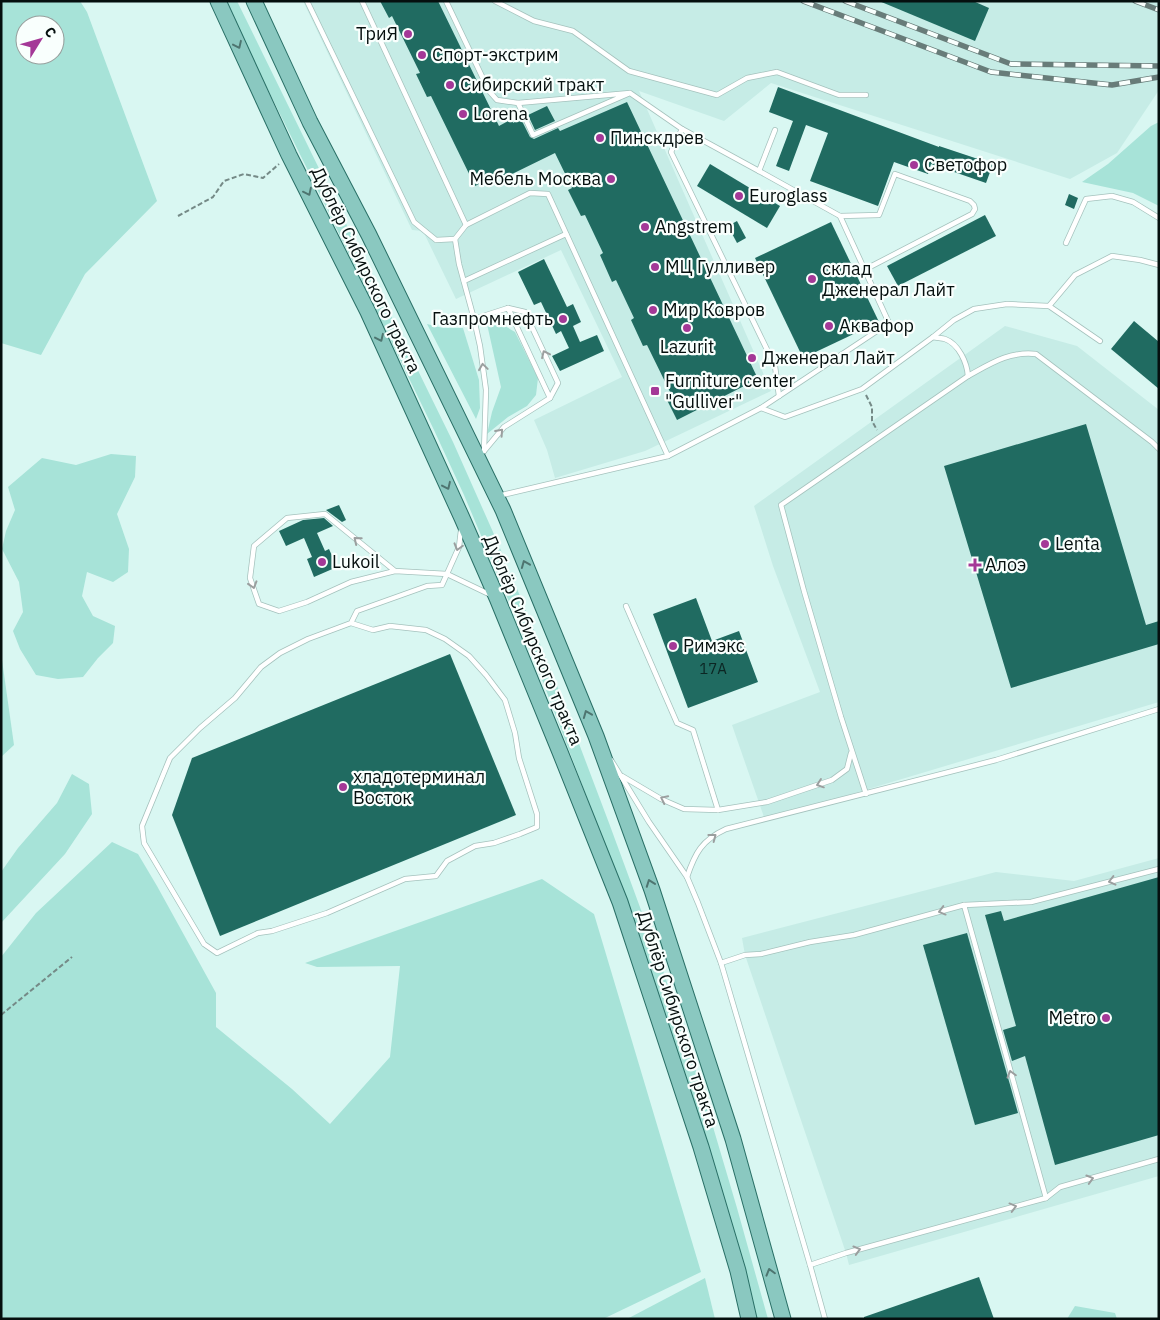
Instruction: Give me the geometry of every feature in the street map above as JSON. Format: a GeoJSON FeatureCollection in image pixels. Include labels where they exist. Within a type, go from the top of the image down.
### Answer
{"type":"FeatureCollection","features":[{"type":"Feature","properties":{"kind":"main road","name":"Дублёр Сибирского тракта"},"geometry":{"type":"LineString","coordinates":[[218,1],[290,155],[368,312],[462,518],[560,752],[620,902],[701,1147],[738,1271],[749,1319]]}},
{"type":"Feature","properties":{"kind":"main road","name":"Дублёр Сибирского тракта"},"geometry":{"type":"LineString","coordinates":[[254,1],[310,122],[369,235],[497,497],[596,736],[652,890],[733,1139],[783,1319]]}},
{"type":"Feature","properties":{"kind":"lane"},"geometry":{"type":"LineString","coordinates":[[308,1],[414,222],[436,240],[454,240]]}},
{"type":"Feature","properties":{"kind":"lane"},"geometry":{"type":"LineString","coordinates":[[362,1],[466,224]]}},
{"type":"Feature","properties":{"kind":"lane"},"geometry":{"type":"LineString","coordinates":[[446,1],[489,91],[497,100],[518,103],[630,93],[682,129],[840,216],[879,215],[895,174],[970,201],[974,205],[975,209],[972,214],[864,270]]}},
{"type":"Feature","properties":{"kind":"lane"},"geometry":{"type":"LineString","coordinates":[[495,1],[534,21],[573,31],[629,71],[717,95],[747,78],[777,72],[839,95],[866,95]]}},
{"type":"Feature","properties":{"kind":"lane"},"geometry":{"type":"LineString","coordinates":[[518,103],[533,136],[630,93]]}},
{"type":"Feature","properties":{"kind":"lane"},"geometry":{"type":"LineString","coordinates":[[682,129],[671,152],[775,366],[780,396]]}},
{"type":"Feature","properties":{"kind":"lane"},"geometry":{"type":"LineString","coordinates":[[759,171],[774,130]]}},
{"type":"Feature","properties":{"kind":"lane"},"geometry":{"type":"LineString","coordinates":[[486,475],[484,451],[486,390],[480,346],[454,240],[466,224],[530,193],[548,194],[668,456]]}},
{"type":"Feature","properties":{"kind":"lane"},"geometry":{"type":"LineString","coordinates":[[1066,242],[1086,199],[1112,196],[1133,202],[1159,218]]}},
{"type":"Feature","properties":{"kind":"lane"},"geometry":{"type":"LineString","coordinates":[[497,497],[668,456],[761,408],[890,323],[840,216]]}},
{"type":"Feature","properties":{"kind":"lane"},"geometry":{"type":"LineString","coordinates":[[464,281],[566,234]]}},
{"type":"Feature","properties":{"kind":"lane"},"geometry":{"type":"LineString","coordinates":[[1049,306],[1075,275],[1112,256],[1159,265]]}},
{"type":"Feature","properties":{"kind":"lane"},"geometry":{"type":"LineString","coordinates":[[761,408],[785,417],[862,389],[954,320],[974,309],[1008,304],[1049,306],[1100,342]]}},
{"type":"Feature","properties":{"kind":"lane"},"geometry":{"type":"LineString","coordinates":[[474,319],[508,308],[525,312],[558,383],[550,398],[504,427],[484,451]]}},
{"type":"Feature","properties":{"kind":"lane"},"geometry":{"type":"LineString","coordinates":[[508,308],[550,398]]}},
{"type":"Feature","properties":{"kind":"lane"},"geometry":{"type":"LineString","coordinates":[[933,337],[945,339],[955,345],[967,367],[968,376]]}},
{"type":"Feature","properties":{"kind":"lane"},"geometry":{"type":"LineString","coordinates":[[866,794],[851,752],[780,507],[782,503],[968,376],[1007,356],[1028,353],[1036,354],[1159,449]]}},
{"type":"Feature","properties":{"kind":"lane"},"geometry":{"type":"LineString","coordinates":[[395,571],[325,514],[287,518],[254,546],[250,578],[259,604],[279,611],[307,602],[351,582],[395,571],[447,574],[496,598]]}},
{"type":"Feature","properties":{"kind":"lane"},"geometry":{"type":"LineString","coordinates":[[351,623],[373,630],[390,626],[426,630],[445,639],[475,662],[505,700],[515,733],[519,758],[537,814],[537,827],[494,843],[475,846],[448,860],[436,876],[405,879],[327,912],[258,934],[217,953],[204,944],[144,843],[142,826],[170,758],[200,728],[235,698],[261,667],[280,653],[308,639],[351,623],[357,612],[427,586],[442,584],[459,547],[462,518]]}},
{"type":"Feature","properties":{"kind":"lane"},"geometry":{"type":"LineString","coordinates":[[626,606],[677,723],[693,730],[718,810]]}},
{"type":"Feature","properties":{"kind":"lane"},"geometry":{"type":"LineString","coordinates":[[688,877],[693,859],[704,844],[714,835],[726,829],[996,760],[1159,709]]}},
{"type":"Feature","properties":{"kind":"lane"},"geometry":{"type":"LineString","coordinates":[[596,736],[648,822],[688,877],[721,963],[825,1319]]}},
{"type":"Feature","properties":{"kind":"lane"},"geometry":{"type":"LineString","coordinates":[[621,775],[661,799],[684,809],[718,810],[767,802],[832,780],[847,769],[851,752]]}},
{"type":"Feature","properties":{"kind":"lane"},"geometry":{"type":"LineString","coordinates":[[721,963],[745,955],[761,954],[810,942],[854,935],[964,905],[1031,902],[1159,869]]}},
{"type":"Feature","properties":{"kind":"lane"},"geometry":{"type":"LineString","coordinates":[[964,905],[1046,1198]]}},
{"type":"Feature","properties":{"kind":"lane"},"geometry":{"type":"LineString","coordinates":[[810,1265],[846,1253],[1046,1198],[1060,1187],[1159,1159]]}},
{"type":"Feature","properties":{"kind":"path"},"geometry":{"type":"LineString","coordinates":[[178,216],[213,197],[224,181],[244,174],[264,178],[290,155]]}},
{"type":"Feature","properties":{"kind":"path"},"geometry":{"type":"LineString","coordinates":[[862,389],[872,407],[872,421],[880,437]]}},
{"type":"Feature","properties":{"kind":"path"},"geometry":{"type":"LineString","coordinates":[[1,1015],[72,957]]}},
{"type":"Feature","properties":{"kind":"shaded area"},"geometry":{"type":"Polygon","coordinates":[[[303,1],[1159,1],[1159,90],[1117,153],[1070,179],[771,83],[724,121],[639,91],[771,391],[645,451],[555,478],[547,450],[534,420],[622,377],[561,250],[456,299],[423,231],[412,230],[303,1]]]}},
{"type":"Feature","properties":{"kind":"shaded area"},"geometry":{"type":"Polygon","coordinates":[[[1005,326],[1077,346],[1159,410],[1159,702],[765,820],[732,725],[820,692],[773,566],[754,506],[1005,326]]]}},
{"type":"Feature","properties":{"kind":"shaded area"},"geometry":{"type":"Polygon","coordinates":[[[1159,858],[1159,1176],[849,1265],[745,955],[742,938],[996,872],[1074,881],[1159,858]]]}},
{"type":"Feature","properties":{"kind":"green space"},"geometry":{"type":"Polygon","coordinates":[[[1,1],[80,1],[87,12],[157,201],[85,274],[41,355],[1,343],[1,1]]]}},
{"type":"Feature","properties":{"kind":"green space"},"geometry":{"type":"Polygon","coordinates":[[[224,1],[237,1],[453,442],[553,675],[662,967],[700,1083],[768,1319],[756,1319],[631,916],[543,682],[464,495],[434,430],[224,1]]]}},
{"type":"Feature","properties":{"kind":"green space"},"geometry":{"type":"Polygon","coordinates":[[[1159,122],[1159,206],[1133,193],[1082,182],[1108,164],[1151,126],[1159,122]]]}},
{"type":"Feature","properties":{"kind":"green space"},"geometry":{"type":"Polygon","coordinates":[[[498,322],[515,332],[538,378],[536,395],[527,406],[508,417],[487,434],[501,387],[487,324],[498,322]]]}},
{"type":"Feature","properties":{"kind":"green space"},"geometry":{"type":"Polygon","coordinates":[[[427,324],[443,328],[463,328],[479,380],[480,408],[476,419],[427,324]]]}},
{"type":"Feature","properties":{"kind":"green space"},"geometry":{"type":"Polygon","coordinates":[[[111,454],[136,456],[135,477],[117,514],[129,549],[128,572],[113,582],[87,572],[82,596],[93,616],[115,626],[113,643],[83,677],[58,679],[36,675],[20,649],[13,631],[23,612],[19,582],[2,549],[6,531],[15,510],[8,487],[42,458],[76,465],[111,454]]]}},
{"type":"Feature","properties":{"kind":"green space"},"geometry":{"type":"Polygon","coordinates":[[[1,653],[14,745],[1,757],[1,653]]]}},
{"type":"Feature","properties":{"kind":"green space"},"geometry":{"type":"Polygon","coordinates":[[[72,774],[89,784],[92,814],[65,854],[1,923],[1,872],[18,848],[57,803],[72,774]]]}},
{"type":"Feature","properties":{"kind":"green space"},"geometry":{"type":"Polygon","coordinates":[[[112,842],[138,854],[157,886],[216,993],[216,1027],[292,1089],[330,1124],[390,1057],[400,966],[317,967],[305,963],[542,879],[594,914],[701,1272],[603,1319],[1,1319],[1,957],[36,913],[112,842]]]}},
{"type":"Feature","properties":{"kind":"green space"},"geometry":{"type":"Polygon","coordinates":[[[705,1278],[715,1319],[627,1319],[705,1278]]]}},
{"type":"Feature","properties":{"kind":"green space"},"geometry":{"type":"Polygon","coordinates":[[[1075,1306],[1115,1313],[1117,1319],[1067,1319],[1075,1306]]]}},
{"type":"Feature","properties":{"kind":"building","name":"МЦ Гулливер"},"geometry":{"type":"Polygon","coordinates":[[[380,1],[438,1],[499,126],[512,119],[513,123],[521,119],[530,137],[534,139],[558,128],[560,131],[627,102],[758,379],[677,420],[666,398],[672,396],[647,345],[643,346],[631,320],[634,318],[616,280],[612,282],[600,255],[603,253],[585,215],[581,216],[568,190],[572,188],[555,153],[502,179],[500,174],[475,186],[431,96],[427,97],[416,74],[420,73],[392,16],[389,18],[380,1]]]}},
{"type":"Feature","properties":{"kind":"building"},"geometry":{"type":"Polygon","coordinates":[[[879,1],[973,1],[989,8],[975,41],[879,1]]]}},
{"type":"Feature","properties":{"kind":"building"},"geometry":{"type":"Polygon","coordinates":[[[778,87],[939,147],[993,164],[986,183],[931,164],[928,174],[894,162],[878,206],[810,181],[828,133],[806,125],[789,171],[776,166],[793,121],[769,112],[778,87]]]}},
{"type":"Feature","properties":{"kind":"building"},"geometry":{"type":"Polygon","coordinates":[[[547,106],[555,121],[535,130],[528,115],[547,106]]]}},
{"type":"Feature","properties":{"kind":"building","name":"Euroglass"},"geometry":{"type":"Polygon","coordinates":[[[710,164],[780,206],[767,228],[697,186],[710,164]]]}},
{"type":"Feature","properties":{"kind":"building"},"geometry":{"type":"Polygon","coordinates":[[[1069,194],[1078,198],[1074,209],[1065,205],[1069,194]]]}},
{"type":"Feature","properties":{"kind":"building"},"geometry":{"type":"Polygon","coordinates":[[[985,215],[996,236],[898,286],[887,266],[985,215]]]}},
{"type":"Feature","properties":{"kind":"building"},"geometry":{"type":"Polygon","coordinates":[[[737,221],[746,238],[737,243],[728,226],[737,221]]]}},
{"type":"Feature","properties":{"kind":"building"},"geometry":{"type":"Polygon","coordinates":[[[831,222],[879,322],[803,358],[755,258],[831,222]]]}},
{"type":"Feature","properties":{"kind":"building"},"geometry":{"type":"Polygon","coordinates":[[[544,259],[567,307],[573,304],[581,322],[573,326],[580,342],[597,335],[604,351],[560,371],[552,356],[569,348],[561,331],[556,334],[541,302],[534,305],[518,272],[544,259]]]}},
{"type":"Feature","properties":{"kind":"building"},"geometry":{"type":"Polygon","coordinates":[[[1134,321],[1159,342],[1159,389],[1111,349],[1134,321]]]}},
{"type":"Feature","properties":{"kind":"building","name":"Lenta"},"geometry":{"type":"Polygon","coordinates":[[[1086,424],[1146,625],[1159,621],[1159,644],[1011,688],[944,466],[1086,424]]]}},
{"type":"Feature","properties":{"kind":"building"},"geometry":{"type":"Polygon","coordinates":[[[339,505],[346,520],[342,522],[326,510],[339,505]]]}},
{"type":"Feature","properties":{"kind":"building"},"geometry":{"type":"Polygon","coordinates":[[[324,518],[333,526],[317,533],[325,551],[329,549],[337,567],[314,577],[307,559],[312,557],[304,538],[286,546],[279,531],[303,520],[324,518]]]}},
{"type":"Feature","properties":{"kind":"building"},"geometry":{"type":"Polygon","coordinates":[[[696,598],[712,641],[739,631],[758,682],[688,708],[653,614],[696,598]]]}},
{"type":"Feature","properties":{"kind":"building","name":"хладотерминал Восток"},"geometry":{"type":"Polygon","coordinates":[[[450,654],[516,815],[220,936],[172,815],[192,758],[450,654]]]}},
{"type":"Feature","properties":{"kind":"building"},"geometry":{"type":"Polygon","coordinates":[[[1159,877],[1159,1135],[1055,1165],[1025,1056],[1012,1061],[1003,1030],[1016,1026],[985,915],[1001,911],[1004,921],[1159,877]]]}},
{"type":"Feature","properties":{"kind":"building"},"geometry":{"type":"Polygon","coordinates":[[[967,933],[1018,1113],[975,1125],[923,945],[967,933]]]}},
{"type":"Feature","properties":{"kind":"building"},"geometry":{"type":"Polygon","coordinates":[[[979,1277],[994,1319],[864,1319],[864,1317],[979,1277]]]}},
{"type":"Feature","properties":{"kind":"railway"},"geometry":{"type":"LineString","coordinates":[[803,1],[991,72],[1112,85],[1159,77]]}},
{"type":"Feature","properties":{"kind":"railway"},"geometry":{"type":"LineString","coordinates":[[845,1],[1011,64],[1159,66]]}},
{"type":"Feature","properties":{"kind":"railway"},"geometry":{"type":"LineString","coordinates":[[1135,1],[1159,10]]}},
{"type":"Feature","properties":{"kind":"place","name":"ТриЯ"},"geometry":{"type":"Point","coordinates":[408,34]}},
{"type":"Feature","properties":{"kind":"place","name":"Спорт-экстрим"},"geometry":{"type":"Point","coordinates":[422,55]}},
{"type":"Feature","properties":{"kind":"place","name":"Сибирский тракт"},"geometry":{"type":"Point","coordinates":[450,85]}},
{"type":"Feature","properties":{"kind":"place","name":"Lorena"},"geometry":{"type":"Point","coordinates":[463,114]}},
{"type":"Feature","properties":{"kind":"place","name":"Пинскдрев"},"geometry":{"type":"Point","coordinates":[600,138]}},
{"type":"Feature","properties":{"kind":"place","name":"Светофор"},"geometry":{"type":"Point","coordinates":[914,165]}},
{"type":"Feature","properties":{"kind":"place","name":"Мебель Москва"},"geometry":{"type":"Point","coordinates":[611,179]}},
{"type":"Feature","properties":{"kind":"place","name":"Euroglass"},"geometry":{"type":"Point","coordinates":[739,196]}},
{"type":"Feature","properties":{"kind":"place","name":"Angstrem"},"geometry":{"type":"Point","coordinates":[645,227]}},
{"type":"Feature","properties":{"kind":"place","name":"МЦ Гулливер"},"geometry":{"type":"Point","coordinates":[655,267]}},
{"type":"Feature","properties":{"kind":"place","name":"склад Дженерал Лайт"},"geometry":{"type":"Point","coordinates":[812,279]}},
{"type":"Feature","properties":{"kind":"place","name":"Мир Ковров"},"geometry":{"type":"Point","coordinates":[653,310]}},
{"type":"Feature","properties":{"kind":"place","name":"Газпромнефть"},"geometry":{"type":"Point","coordinates":[563,319]}},
{"type":"Feature","properties":{"kind":"place","name":"Аквафор"},"geometry":{"type":"Point","coordinates":[829,326]}},
{"type":"Feature","properties":{"kind":"place","name":"Lazurit"},"geometry":{"type":"Point","coordinates":[687,328]}},
{"type":"Feature","properties":{"kind":"place","name":"Дженерал Лайт"},"geometry":{"type":"Point","coordinates":[752,358]}},
{"type":"Feature","properties":{"kind":"place","name":"Furniture center \"Gulliver\""},"geometry":{"type":"Point","coordinates":[655,391]}},
{"type":"Feature","properties":{"kind":"place","name":"Lenta"},"geometry":{"type":"Point","coordinates":[1045,544]}},
{"type":"Feature","properties":{"kind":"place","name":"Lukoil"},"geometry":{"type":"Point","coordinates":[322,562]}},
{"type":"Feature","properties":{"kind":"place","name":"Алоэ"},"geometry":{"type":"Point","coordinates":[975,565]}},
{"type":"Feature","properties":{"kind":"place","name":"Римэкс"},"geometry":{"type":"Point","coordinates":[673,646]}},
{"type":"Feature","properties":{"kind":"place","name":"хладотерминал Восток"},"geometry":{"type":"Point","coordinates":[343,787]}},
{"type":"Feature","properties":{"kind":"place","name":"Metro"},"geometry":{"type":"Point","coordinates":[1106,1018]}}]}
